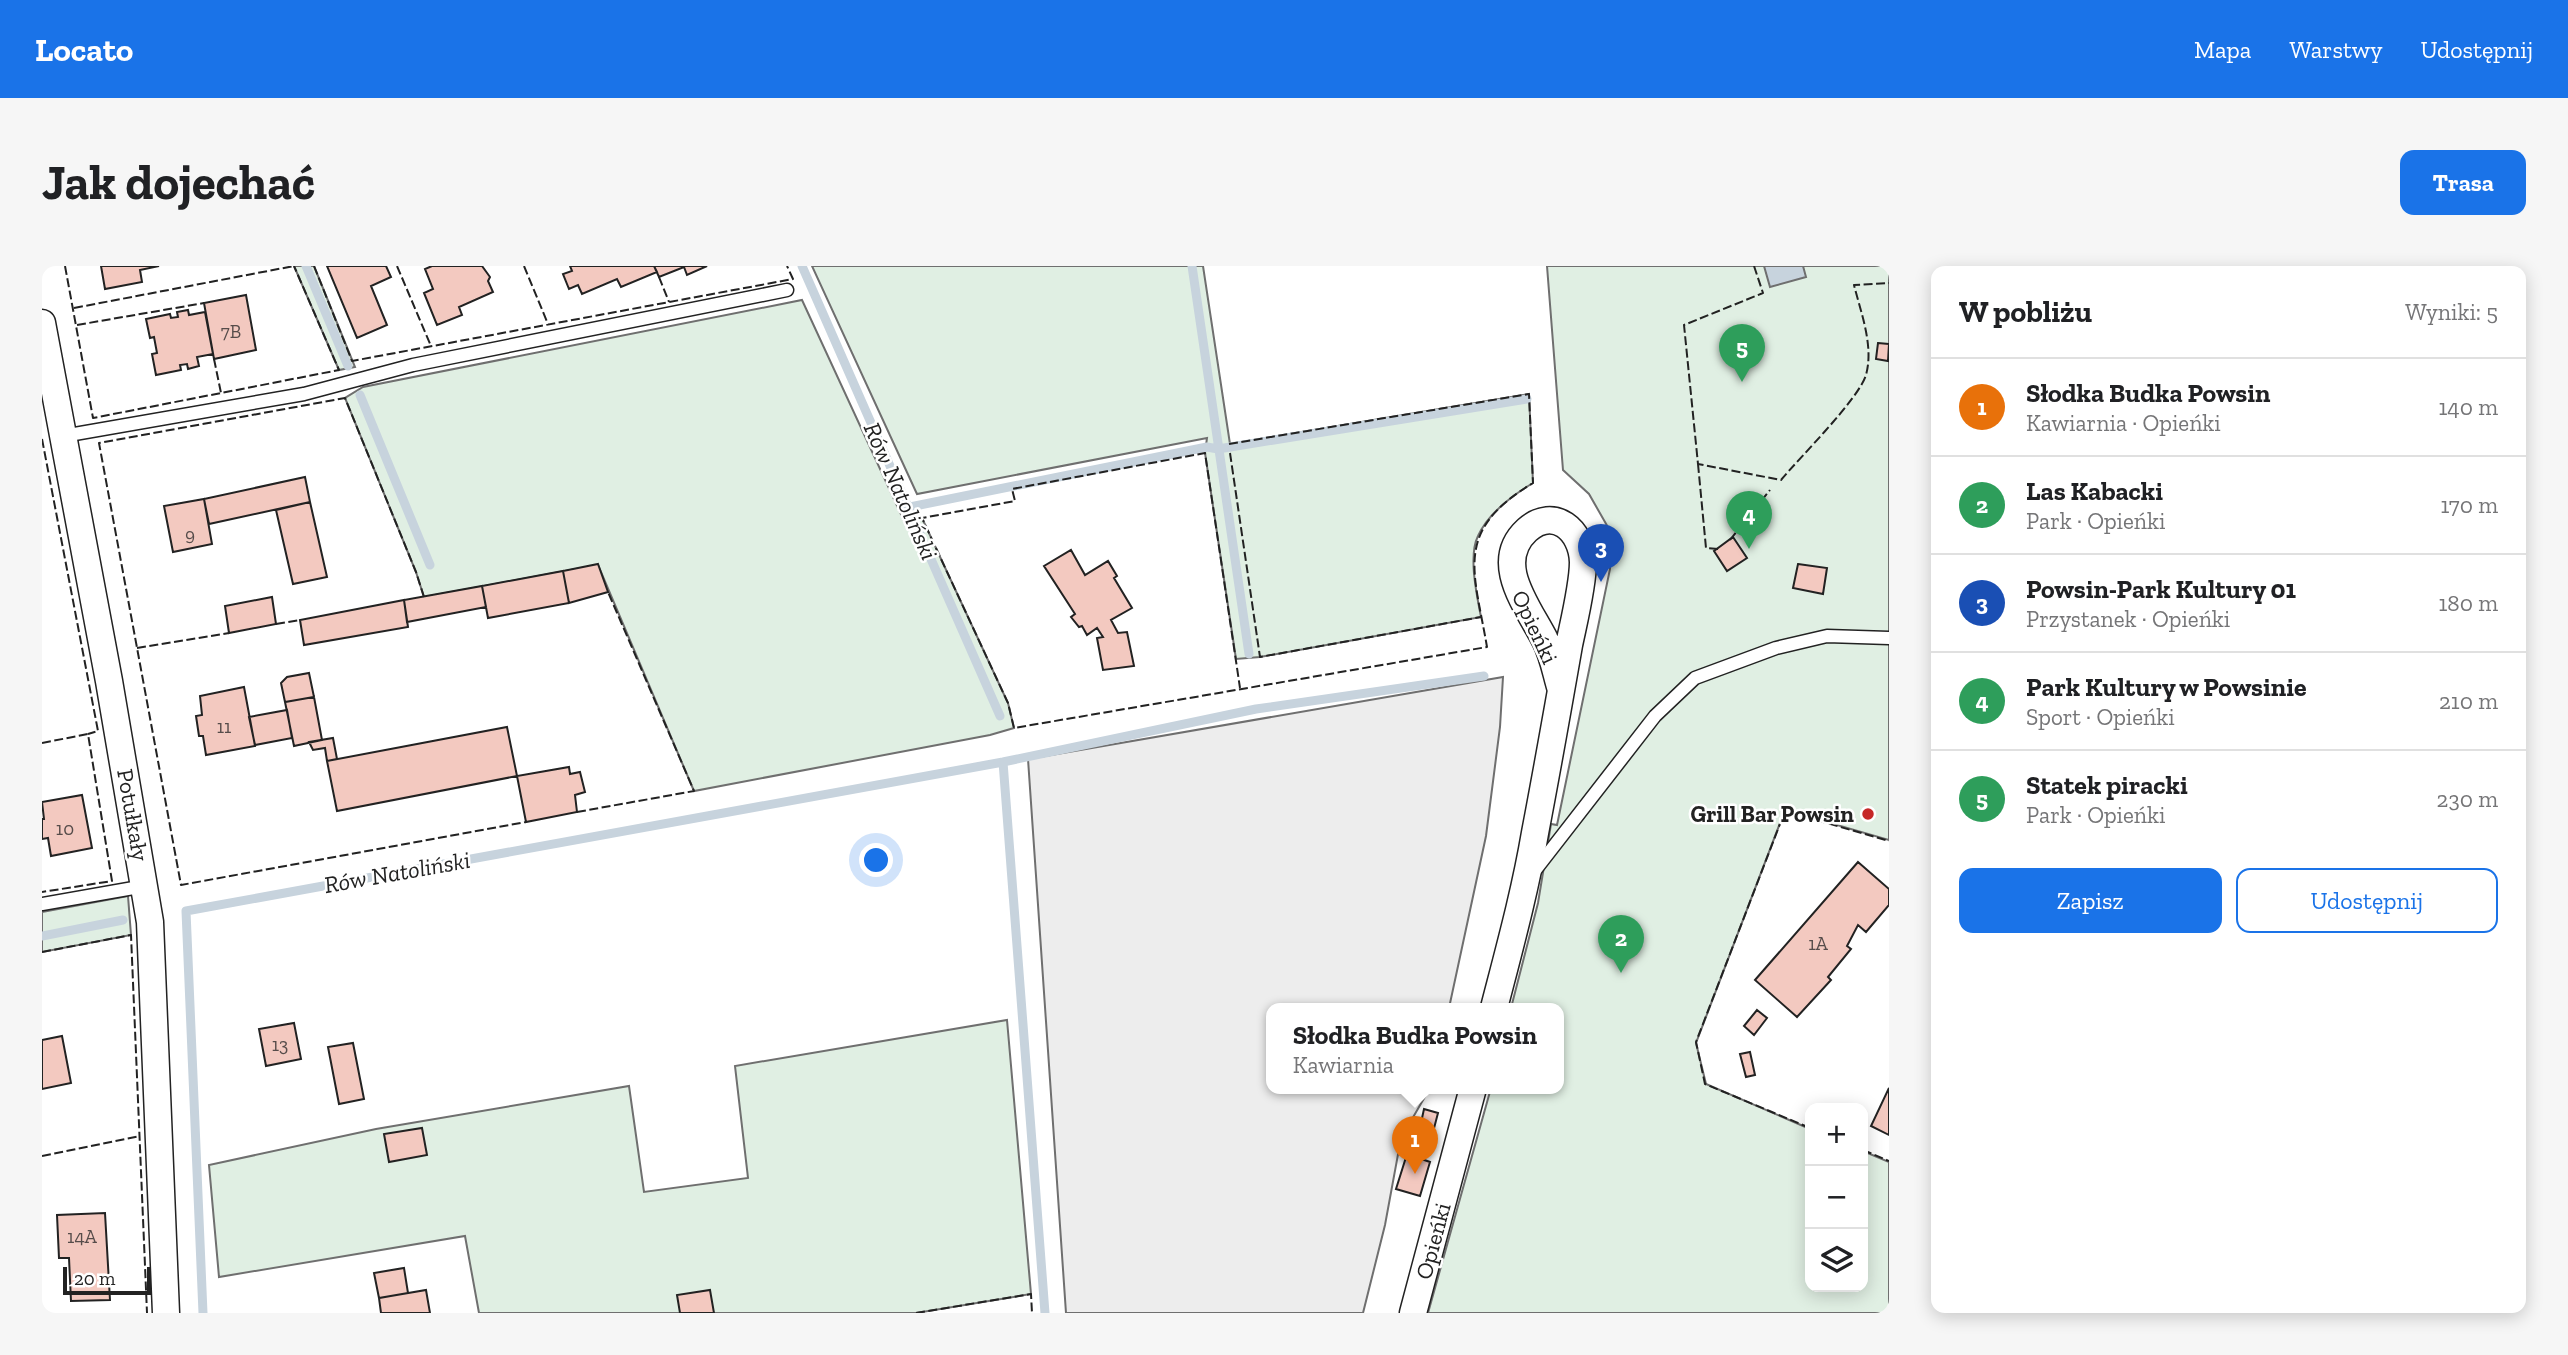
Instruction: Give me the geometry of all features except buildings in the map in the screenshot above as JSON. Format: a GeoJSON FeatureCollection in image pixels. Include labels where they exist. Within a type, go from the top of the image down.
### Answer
{"type":"FeatureCollection","features":[{"type":"Feature","properties":{"kind":"street","name":"Potułkały"},"geometry":{"type":"LineString","coordinates":[[42,323],[150,922],[166,1313]]}},
{"type":"Feature","properties":{"kind":"street","name":"Opieńki"},"geometry":{"type":"LineString","coordinates":[[1495,1003],[1527,881],[1561,690],[1583,562],[1572,530],[1562,523],[1548,519],[1537,522],[1524,533],[1515,549],[1513,581],[1547,643],[1561,690]]}},
{"type":"Feature","properties":{"kind":"street","name":"Opieńki"},"geometry":{"type":"LineString","coordinates":[[1413,1313],[1471,1094]]}},
{"type":"Feature","properties":{"kind":"lane"},"geometry":{"type":"LineString","coordinates":[[63,436],[304,394],[413,365],[787,290]]}},
{"type":"Feature","properties":{"kind":"lane"},"geometry":{"type":"LineString","coordinates":[[1527,881],[1655,716],[1695,678],[1776,648],[1827,636],[1889,638]]}},
{"type":"Feature","properties":{"kind":"lane"},"geometry":{"type":"LineString","coordinates":[[42,904],[145,886]]}},
{"type":"Feature","properties":{"kind":"green space"},"geometry":{"type":"Polygon","coordinates":[[[294,266],[314,266],[355,367],[339,370],[294,266]]]}},
{"type":"Feature","properties":{"kind":"green space"},"geometry":{"type":"Polygon","coordinates":[[[812,266],[1203,266],[1230,444],[1529,394],[1533,483],[1502,506],[1488,520],[1478,536],[1474,565],[1481,617],[1236,659],[1205,453],[1207,438],[917,494],[812,266]]]}},
{"type":"Feature","properties":{"kind":"green space"},"geometry":{"type":"Polygon","coordinates":[[[1547,266],[1889,266],[1889,840],[1785,810],[1696,1043],[1706,1084],[1805,1127],[1805,1292],[1868,1292],[1868,1153],[1889,1162],[1889,1313],[1428,1313],[1489,1094],[1564,1094],[1564,1003],[1512,1003],[1538,903],[1551,824],[1557,825],[1610,569],[1609,529],[1589,494],[1563,470],[1547,266]]]}},
{"type":"Feature","properties":{"kind":"green space"},"geometry":{"type":"Polygon","coordinates":[[[802,300],[905,523],[922,518],[1008,703],[1014,728],[990,735],[694,791],[598,565],[424,597],[345,398],[363,387],[802,300]]]}},
{"type":"Feature","properties":{"kind":"green space"},"geometry":{"type":"Polygon","coordinates":[[[128,896],[131,935],[42,952],[42,912],[128,896]]]}},
{"type":"Feature","properties":{"kind":"green space"},"geometry":{"type":"Polygon","coordinates":[[[1007,1020],[1031,1294],[916,1313],[479,1313],[465,1236],[219,1277],[209,1165],[376,1129],[629,1086],[644,1192],[748,1178],[735,1066],[1007,1020]]]}},
{"type":"Feature","properties":{"kind":"shaded area"},"geometry":{"type":"Polygon","coordinates":[[[1764,266],[1803,266],[1806,277],[1770,287],[1764,266]]]}},
{"type":"Feature","properties":{"kind":"shaded area"},"geometry":{"type":"Polygon","coordinates":[[[1503,677],[1500,727],[1486,836],[1450,1003],[1266,1003],[1266,1094],[1427,1094],[1401,1138],[1385,1225],[1363,1313],[1066,1313],[1028,759],[1503,677]]]}},
{"type":"Feature","properties":{"kind":"waterway"},"geometry":{"type":"LineString","coordinates":[[306,266],[348,366]]}},
{"type":"Feature","properties":{"kind":"waterway","name":"Rów Natoliński"},"geometry":{"type":"LineString","coordinates":[[802,266],[1000,716]]}},
{"type":"Feature","properties":{"kind":"waterway"},"geometry":{"type":"LineString","coordinates":[[1192,266],[1249,654]]}},
{"type":"Feature","properties":{"kind":"waterway"},"geometry":{"type":"LineString","coordinates":[[360,395],[430,565]]}},
{"type":"Feature","properties":{"kind":"waterway"},"geometry":{"type":"LineString","coordinates":[[910,507],[1207,447],[1218,449],[1527,399]]}},
{"type":"Feature","properties":{"kind":"waterway","name":"Rów Natoliński"},"geometry":{"type":"LineString","coordinates":[[203,1313],[186,911],[1003,762],[1256,709],[1484,676]]}},
{"type":"Feature","properties":{"kind":"waterway"},"geometry":{"type":"LineString","coordinates":[[1003,762],[1045,1313]]}},
{"type":"Feature","properties":{"kind":"waterway"},"geometry":{"type":"LineString","coordinates":[[42,936],[123,920]]}},
{"type":"Feature","properties":{"kind":"fence"},"geometry":{"type":"LineString","coordinates":[[65,266],[93,418],[339,370],[294,266]]}},
{"type":"Feature","properties":{"kind":"fence"},"geometry":{"type":"LineString","coordinates":[[74,308],[294,266]]}},
{"type":"Feature","properties":{"kind":"fence"},"geometry":{"type":"LineString","coordinates":[[314,266],[352,361],[793,279],[787,266]]}},
{"type":"Feature","properties":{"kind":"fence"},"geometry":{"type":"LineString","coordinates":[[397,266],[431,346]]}},
{"type":"Feature","properties":{"kind":"fence"},"geometry":{"type":"LineString","coordinates":[[524,266],[548,324]]}},
{"type":"Feature","properties":{"kind":"fence"},"geometry":{"type":"LineString","coordinates":[[1754,266],[1763,293],[1684,325],[1698,464],[1781,480],[1841,413],[1866,375],[1868,341],[1854,285],[1889,283]]}},
{"type":"Feature","properties":{"kind":"fence"},"geometry":{"type":"LineString","coordinates":[[659,277],[669,302]]}},
{"type":"Feature","properties":{"kind":"fence"},"geometry":{"type":"LineString","coordinates":[[77,325],[204,303]]}},
{"type":"Feature","properties":{"kind":"fence"},"geometry":{"type":"LineString","coordinates":[[214,359],[221,393]]}},
{"type":"Feature","properties":{"kind":"fence"},"geometry":{"type":"LineString","coordinates":[[1229,444],[1529,394],[1533,483],[1490,518],[1480,536],[1475,554],[1477,596],[1487,647],[1014,728],[1008,703],[922,518],[1015,501],[1012,489],[1205,453],[1240,688]]}},
{"type":"Feature","properties":{"kind":"fence"},"geometry":{"type":"LineString","coordinates":[[424,597],[345,398],[99,443],[181,885],[526,822]]}},
{"type":"Feature","properties":{"kind":"fence"},"geometry":{"type":"LineString","coordinates":[[42,439],[98,731],[88,734]]}},
{"type":"Feature","properties":{"kind":"fence"},"geometry":{"type":"LineString","coordinates":[[1230,453],[1260,657],[1481,617]]}},
{"type":"Feature","properties":{"kind":"fence"},"geometry":{"type":"LineString","coordinates":[[1698,464],[1706,548],[1719,549]]}},
{"type":"Feature","properties":{"kind":"fence"},"geometry":{"type":"LineString","coordinates":[[1730,540],[1770,490]]}},
{"type":"Feature","properties":{"kind":"fence"},"geometry":{"type":"LineString","coordinates":[[577,812],[694,791],[608,592]]}},
{"type":"Feature","properties":{"kind":"fence"},"geometry":{"type":"LineString","coordinates":[[276,624],[300,620]]}},
{"type":"Feature","properties":{"kind":"fence"},"geometry":{"type":"LineString","coordinates":[[137,648],[229,633]]}},
{"type":"Feature","properties":{"kind":"fence"},"geometry":{"type":"LineString","coordinates":[[42,743],[88,734],[112,881],[42,892]]}},
{"type":"Feature","properties":{"kind":"fence"},"geometry":{"type":"LineString","coordinates":[[1805,1126],[1705,1084],[1696,1042],[1785,811],[1889,841]]}},
{"type":"Feature","properties":{"kind":"fence"},"geometry":{"type":"LineString","coordinates":[[42,952],[131,935],[147,1313]]}},
{"type":"Feature","properties":{"kind":"fence"},"geometry":{"type":"LineString","coordinates":[[42,1156],[140,1136]]}},
{"type":"Feature","properties":{"kind":"fence"},"geometry":{"type":"LineString","coordinates":[[1868,1152],[1889,1161]]}},
{"type":"Feature","properties":{"kind":"fence"},"geometry":{"type":"LineString","coordinates":[[916,1313],[1031,1294],[1032,1313]]}},
{"type":"Feature","properties":{"kind":"place","name":"Statek piracki"},"geometry":{"type":"Point","coordinates":[1742,382]}},
{"type":"Feature","properties":{"kind":"place","name":"Park Kultury w Powsinie"},"geometry":{"type":"Point","coordinates":[1749,549]}},
{"type":"Feature","properties":{"kind":"place","name":"Powsin-Park Kultury 01"},"geometry":{"type":"Point","coordinates":[1601,582]}},
{"type":"Feature","properties":{"kind":"place","name":"Grill Bar Powsin"},"geometry":{"type":"Point","coordinates":[1868,814]}},
{"type":"Feature","properties":{"kind":"place","name":"Las Kabacki"},"geometry":{"type":"Point","coordinates":[1621,973]}},
{"type":"Feature","properties":{"kind":"place","name":"Słodka Budka Powsin"},"geometry":{"type":"Point","coordinates":[1415,1174]}}]}
